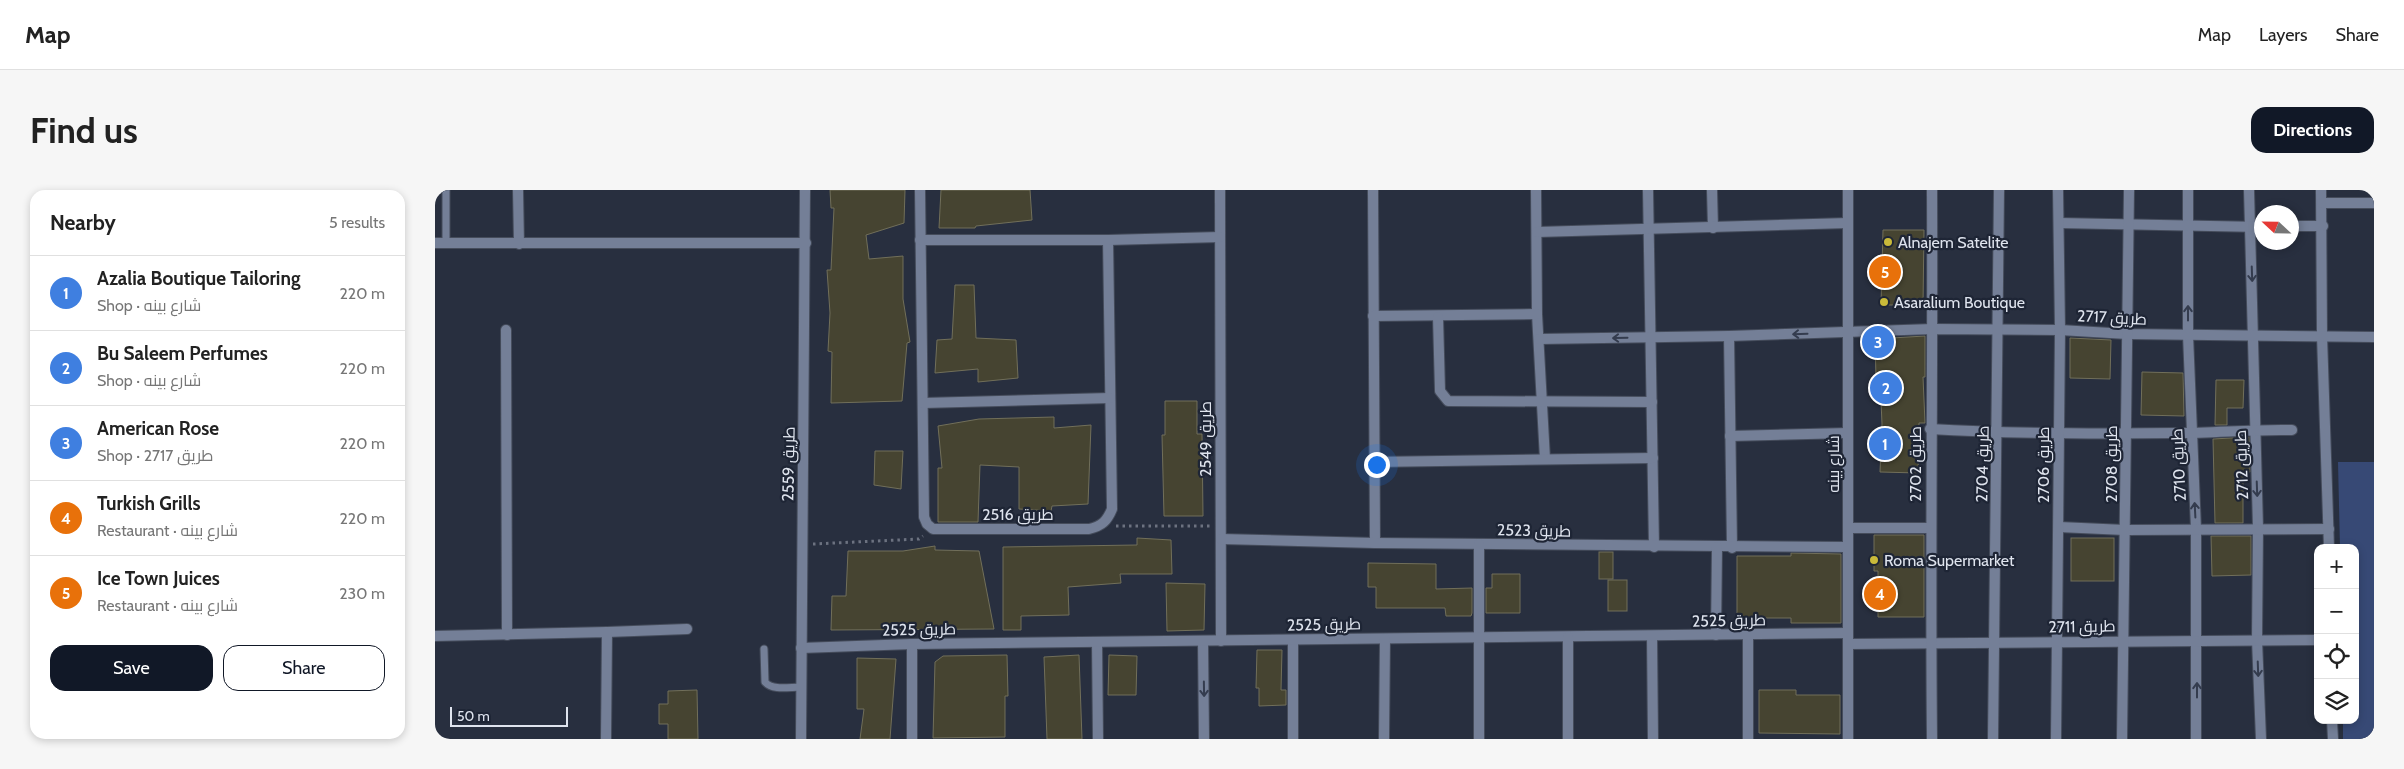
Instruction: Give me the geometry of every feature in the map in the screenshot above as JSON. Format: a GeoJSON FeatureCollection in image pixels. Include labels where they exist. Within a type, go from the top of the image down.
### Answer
{"type":"FeatureCollection","features":[{"type":"Feature","properties":{"kind":"street"},"geometry":{"type":"LineString","coordinates":[[517,190],[519,244]]}},
{"type":"Feature","properties":{"kind":"street","name":"طريق 2559"},"geometry":{"type":"LineString","coordinates":[[801,739],[805,190]]}},
{"type":"Feature","properties":{"kind":"street"},"geometry":{"type":"LineString","coordinates":[[920,190],[924,517],[927,524],[933,529]]}},
{"type":"Feature","properties":{"kind":"street","name":"طريق 2549"},"geometry":{"type":"LineString","coordinates":[[1219,190],[1221,640]]}},
{"type":"Feature","properties":{"kind":"street"},"geometry":{"type":"LineString","coordinates":[[1373,190],[1373,462],[1375,543]]}},
{"type":"Feature","properties":{"kind":"street"},"geometry":{"type":"LineString","coordinates":[[1536,190],[1537,314],[1545,460]]}},
{"type":"Feature","properties":{"kind":"street"},"geometry":{"type":"LineString","coordinates":[[1648,190],[1654,547]]}},
{"type":"Feature","properties":{"kind":"street"},"geometry":{"type":"LineString","coordinates":[[1712,190],[1713,228]]}},
{"type":"Feature","properties":{"kind":"street","name":"شارع بينه"},"geometry":{"type":"LineString","coordinates":[[1848,190],[1848,739]]}},
{"type":"Feature","properties":{"kind":"street","name":"طريق 2702"},"geometry":{"type":"LineString","coordinates":[[1932,190],[1933,329],[1930,429],[1932,739]]}},
{"type":"Feature","properties":{"kind":"street","name":"طريق 2704"},"geometry":{"type":"LineString","coordinates":[[1993,739],[1998,433],[1999,190]]}},
{"type":"Feature","properties":{"kind":"street","name":"طريق 2706"},"geometry":{"type":"LineString","coordinates":[[2056,739],[2059,528],[2057,434],[2060,330],[2058,190]]}},
{"type":"Feature","properties":{"kind":"street","name":"طريق 2708"},"geometry":{"type":"LineString","coordinates":[[2121,739],[2129,190]]}},
{"type":"Feature","properties":{"kind":"street","name":"طريق 2710"},"geometry":{"type":"LineString","coordinates":[[2188,190],[2188,335],[2196,529],[2196,739]]}},
{"type":"Feature","properties":{"kind":"street","name":"طريق 2712"},"geometry":{"type":"LineString","coordinates":[[2249,190],[2254,334],[2254,429],[2258,528],[2257,640],[2261,739]]}},
{"type":"Feature","properties":{"kind":"street"},"geometry":{"type":"LineString","coordinates":[[2321,190],[2329,544]]}},
{"type":"Feature","properties":{"kind":"street"},"geometry":{"type":"LineString","coordinates":[[2322,203],[2374,203]]}},
{"type":"Feature","properties":{"kind":"street"},"geometry":{"type":"LineString","coordinates":[[1537,232],[1848,223]]}},
{"type":"Feature","properties":{"kind":"street"},"geometry":{"type":"LineString","coordinates":[[2059,223],[2254,227]]}},
{"type":"Feature","properties":{"kind":"street"},"geometry":{"type":"LineString","coordinates":[[2299,226],[2323,226]]}},
{"type":"Feature","properties":{"kind":"street"},"geometry":{"type":"LineString","coordinates":[[920,240],[1108,240],[1220,237]]}},
{"type":"Feature","properties":{"kind":"street"},"geometry":{"type":"LineString","coordinates":[[1100,526],[1108,519],[1113,509],[1108,240]]}},
{"type":"Feature","properties":{"kind":"street"},"geometry":{"type":"LineString","coordinates":[[435,243],[806,243]]}},
{"type":"Feature","properties":{"kind":"street"},"geometry":{"type":"LineString","coordinates":[[1373,316],[1438,317],[1537,314]]}},
{"type":"Feature","properties":{"kind":"street"},"geometry":{"type":"LineString","coordinates":[[1438,317],[1439,385],[1443,397],[1454,402],[1652,402]]}},
{"type":"Feature","properties":{"kind":"street","name":"طريق 2717"},"geometry":{"type":"LineString","coordinates":[[1539,338],[1729,336],[1933,329],[2374,337]]}},
{"type":"Feature","properties":{"kind":"street"},"geometry":{"type":"LineString","coordinates":[[506,330],[507,635]]}},
{"type":"Feature","properties":{"kind":"street"},"geometry":{"type":"LineString","coordinates":[[1729,336],[1732,548]]}},
{"type":"Feature","properties":{"kind":"street"},"geometry":{"type":"LineString","coordinates":[[923,403],[1110,398]]}},
{"type":"Feature","properties":{"kind":"street"},"geometry":{"type":"LineString","coordinates":[[1930,429],[2057,434],[2191,433],[2254,429],[2292,430]]}},
{"type":"Feature","properties":{"kind":"street"},"geometry":{"type":"LineString","coordinates":[[1731,436],[1848,433]]}},
{"type":"Feature","properties":{"kind":"street"},"geometry":{"type":"LineString","coordinates":[[1373,462],[1653,458]]}},
{"type":"Feature","properties":{"kind":"street","name":"طريق 2516"},"geometry":{"type":"LineString","coordinates":[[933,529],[1089,529],[1100,526]]}},
{"type":"Feature","properties":{"kind":"street"},"geometry":{"type":"LineString","coordinates":[[1848,528],[1930,528]]}},
{"type":"Feature","properties":{"kind":"street"},"geometry":{"type":"LineString","coordinates":[[2059,528],[2125,530],[2329,529]]}},
{"type":"Feature","properties":{"kind":"street","name":"طريق 2523"},"geometry":{"type":"LineString","coordinates":[[1221,539],[1375,543],[1847,548]]}},
{"type":"Feature","properties":{"kind":"street"},"geometry":{"type":"LineString","coordinates":[[1479,544],[1479,739]]}},
{"type":"Feature","properties":{"kind":"street"},"geometry":{"type":"LineString","coordinates":[[1716,635],[1717,547]]}},
{"type":"Feature","properties":{"kind":"street"},"geometry":{"type":"LineString","coordinates":[[435,636],[687,629]]}},
{"type":"Feature","properties":{"kind":"street"},"geometry":{"type":"LineString","coordinates":[[606,739],[607,632]]}},
{"type":"Feature","properties":{"kind":"street","name":"طريق 2525"},"geometry":{"type":"LineString","coordinates":[[801,648],[912,644],[1848,633]]}},
{"type":"Feature","properties":{"kind":"street"},"geometry":{"type":"LineString","coordinates":[[1748,634],[1748,739]]}},
{"type":"Feature","properties":{"kind":"street"},"geometry":{"type":"LineString","coordinates":[[1652,636],[1653,739]]}},
{"type":"Feature","properties":{"kind":"street"},"geometry":{"type":"LineString","coordinates":[[1568,637],[1568,739]]}},
{"type":"Feature","properties":{"kind":"street"},"geometry":{"type":"LineString","coordinates":[[1384,739],[1385,639]]}},
{"type":"Feature","properties":{"kind":"street"},"geometry":{"type":"LineString","coordinates":[[1293,640],[1293,739]]}},
{"type":"Feature","properties":{"kind":"street","name":"طريق 2711"},"geometry":{"type":"LineString","coordinates":[[1848,644],[2314,640]]}},
{"type":"Feature","properties":{"kind":"street"},"geometry":{"type":"LineString","coordinates":[[1203,641],[1204,739]]}},
{"type":"Feature","properties":{"kind":"street"},"geometry":{"type":"LineString","coordinates":[[1097,642],[1098,739]]}},
{"type":"Feature","properties":{"kind":"street"},"geometry":{"type":"LineString","coordinates":[[912,644],[912,739]]}},
{"type":"Feature","properties":{"kind":"street"},"geometry":{"type":"LineString","coordinates":[[2332,724],[2333,739]]}},
{"type":"Feature","properties":{"kind":"lane"},"geometry":{"type":"LineString","coordinates":[[446,190],[446,244]]}},
{"type":"Feature","properties":{"kind":"lane"},"geometry":{"type":"LineString","coordinates":[[764,649],[765,682],[768,685],[777,688],[801,686]]}},
{"type":"Feature","properties":{"kind":"path"},"geometry":{"type":"LineString","coordinates":[[1100,526],[1221,526]]}},
{"type":"Feature","properties":{"kind":"path"},"geometry":{"type":"LineString","coordinates":[[802,545],[919,539],[933,529]]}},
{"type":"Feature","properties":{"kind":"shaded area"},"geometry":{"type":"Polygon","coordinates":[[[2338,462],[2374,462],[2374,739],[2343,739],[2343,724],[2359,724],[2359,544],[2340,544],[2338,462]]]}},
{"type":"Feature","properties":{"kind":"building"},"geometry":{"type":"Polygon","coordinates":[[[830,190],[905,190],[904,223],[866,235],[869,259],[903,256],[903,299],[910,342],[907,343],[902,401],[831,403],[832,352],[828,351],[830,313],[827,270],[831,270],[834,208],[831,208],[830,190]]]}},
{"type":"Feature","properties":{"kind":"building"},"geometry":{"type":"Polygon","coordinates":[[[941,190],[1030,190],[1032,220],[976,226],[975,228],[939,228],[941,190]]]}},
{"type":"Feature","properties":{"kind":"building"},"geometry":{"type":"Polygon","coordinates":[[[1883,230],[1924,230],[1923,305],[1881,305],[1883,230]]]}},
{"type":"Feature","properties":{"kind":"building"},"geometry":{"type":"Polygon","coordinates":[[[955,285],[974,285],[976,338],[1016,340],[1018,378],[978,382],[978,369],[935,373],[937,340],[952,339],[955,285]]]}},
{"type":"Feature","properties":{"kind":"building"},"geometry":{"type":"Polygon","coordinates":[[[1925,336],[1925,377],[1923,377],[1925,423],[1919,423],[1918,473],[1880,472],[1882,424],[1880,378],[1876,378],[1875,339],[1925,336]]]}},
{"type":"Feature","properties":{"kind":"building"},"geometry":{"type":"Polygon","coordinates":[[[2070,338],[2111,340],[2110,379],[2070,378],[2070,338]]]}},
{"type":"Feature","properties":{"kind":"building"},"geometry":{"type":"Polygon","coordinates":[[[2142,372],[2183,373],[2184,416],[2141,415],[2142,372]]]}},
{"type":"Feature","properties":{"kind":"building"},"geometry":{"type":"Polygon","coordinates":[[[2216,380],[2244,380],[2243,408],[2227,408],[2227,425],[2215,425],[2216,380]]]}},
{"type":"Feature","properties":{"kind":"building"},"geometry":{"type":"Polygon","coordinates":[[[1165,401],[1197,401],[1197,434],[1202,434],[1203,516],[1164,516],[1162,435],[1165,435],[1165,401]]]}},
{"type":"Feature","properties":{"kind":"building"},"geometry":{"type":"Polygon","coordinates":[[[1054,417],[1054,428],[1091,425],[1088,504],[1052,506],[1051,511],[1019,509],[1019,467],[980,465],[978,522],[938,522],[938,468],[942,468],[938,426],[979,419],[1054,417]]]}},
{"type":"Feature","properties":{"kind":"building"},"geometry":{"type":"Polygon","coordinates":[[[2249,437],[2250,472],[2243,472],[2243,523],[2215,523],[2213,439],[2249,437]]]}},
{"type":"Feature","properties":{"kind":"building"},"geometry":{"type":"Polygon","coordinates":[[[875,451],[903,451],[901,489],[874,485],[875,451]]]}},
{"type":"Feature","properties":{"kind":"building"},"geometry":{"type":"Polygon","coordinates":[[[1874,535],[1924,535],[1924,617],[1878,617],[1878,571],[1874,571],[1874,535]]]}},
{"type":"Feature","properties":{"kind":"building"},"geometry":{"type":"Polygon","coordinates":[[[2211,536],[2251,536],[2251,575],[2212,576],[2211,536]]]}},
{"type":"Feature","properties":{"kind":"building"},"geometry":{"type":"Polygon","coordinates":[[[1137,538],[1171,540],[1172,574],[1120,574],[1121,583],[1068,587],[1069,615],[1021,616],[1021,630],[1003,630],[1003,547],[1137,545],[1137,538]]]}},
{"type":"Feature","properties":{"kind":"building"},"geometry":{"type":"Polygon","coordinates":[[[2071,538],[2114,538],[2114,581],[2071,581],[2071,538]]]}},
{"type":"Feature","properties":{"kind":"building"},"geometry":{"type":"Polygon","coordinates":[[[935,546],[935,550],[979,551],[994,629],[831,630],[832,596],[846,596],[848,551],[903,551],[935,546]]]}},
{"type":"Feature","properties":{"kind":"building"},"geometry":{"type":"Polygon","coordinates":[[[1599,552],[1613,552],[1613,579],[1599,579],[1599,552]]]}},
{"type":"Feature","properties":{"kind":"building"},"geometry":{"type":"Polygon","coordinates":[[[1791,553],[1841,554],[1841,623],[1791,623],[1791,618],[1737,618],[1737,556],[1791,556],[1791,553]]]}},
{"type":"Feature","properties":{"kind":"building"},"geometry":{"type":"Polygon","coordinates":[[[1368,563],[1436,564],[1436,589],[1472,588],[1471,616],[1446,616],[1445,608],[1376,608],[1376,587],[1368,587],[1368,563]]]}},
{"type":"Feature","properties":{"kind":"building"},"geometry":{"type":"Polygon","coordinates":[[[1492,574],[1520,574],[1520,613],[1486,613],[1486,588],[1492,588],[1492,574]]]}},
{"type":"Feature","properties":{"kind":"building"},"geometry":{"type":"Polygon","coordinates":[[[1608,580],[1627,580],[1627,611],[1608,611],[1608,580]]]}},
{"type":"Feature","properties":{"kind":"building"},"geometry":{"type":"Polygon","coordinates":[[[1166,583],[1205,584],[1204,630],[1167,631],[1166,583]]]}},
{"type":"Feature","properties":{"kind":"building"},"geometry":{"type":"Polygon","coordinates":[[[1257,650],[1282,650],[1281,690],[1286,690],[1286,705],[1259,706],[1259,688],[1256,688],[1257,650]]]}},
{"type":"Feature","properties":{"kind":"building"},"geometry":{"type":"Polygon","coordinates":[[[1007,655],[1008,696],[1005,696],[1005,737],[933,738],[935,662],[943,656],[1007,655]]]}},
{"type":"Feature","properties":{"kind":"building"},"geometry":{"type":"Polygon","coordinates":[[[1079,655],[1082,739],[1047,739],[1044,657],[1079,655]]]}},
{"type":"Feature","properties":{"kind":"building"},"geometry":{"type":"Polygon","coordinates":[[[1109,655],[1137,656],[1136,695],[1108,695],[1109,655]]]}},
{"type":"Feature","properties":{"kind":"building"},"geometry":{"type":"Polygon","coordinates":[[[857,658],[896,659],[890,739],[860,739],[864,709],[857,709],[857,658]]]}},
{"type":"Feature","properties":{"kind":"building"},"geometry":{"type":"Polygon","coordinates":[[[697,690],[698,739],[668,739],[668,724],[659,724],[659,704],[668,704],[668,691],[697,690]]]}},
{"type":"Feature","properties":{"kind":"building"},"geometry":{"type":"Polygon","coordinates":[[[1759,690],[1796,690],[1796,695],[1840,695],[1840,734],[1759,733],[1759,690]]]}},
{"type":"Feature","properties":{"kind":"place","name":"Alnajem Satelite"},"geometry":{"type":"Point","coordinates":[1888,242]}},
{"type":"Feature","properties":{"kind":"place","name":"Ice Town Juices"},"geometry":{"type":"Point","coordinates":[1885,272]}},
{"type":"Feature","properties":{"kind":"place","name":"Asaralium Boutique"},"geometry":{"type":"Point","coordinates":[1884,302]}},
{"type":"Feature","properties":{"kind":"place","name":"American Rose"},"geometry":{"type":"Point","coordinates":[1878,342]}},
{"type":"Feature","properties":{"kind":"place","name":"Bu Saleem Perfumes"},"geometry":{"type":"Point","coordinates":[1886,388]}},
{"type":"Feature","properties":{"kind":"place","name":"Azalia Boutique Tailoring"},"geometry":{"type":"Point","coordinates":[1885,444]}},
{"type":"Feature","properties":{"kind":"place","name":"Roma Supermarket"},"geometry":{"type":"Point","coordinates":[1874,560]}},
{"type":"Feature","properties":{"kind":"place","name":"Turkish Grills"},"geometry":{"type":"Point","coordinates":[1880,594]}}]}
